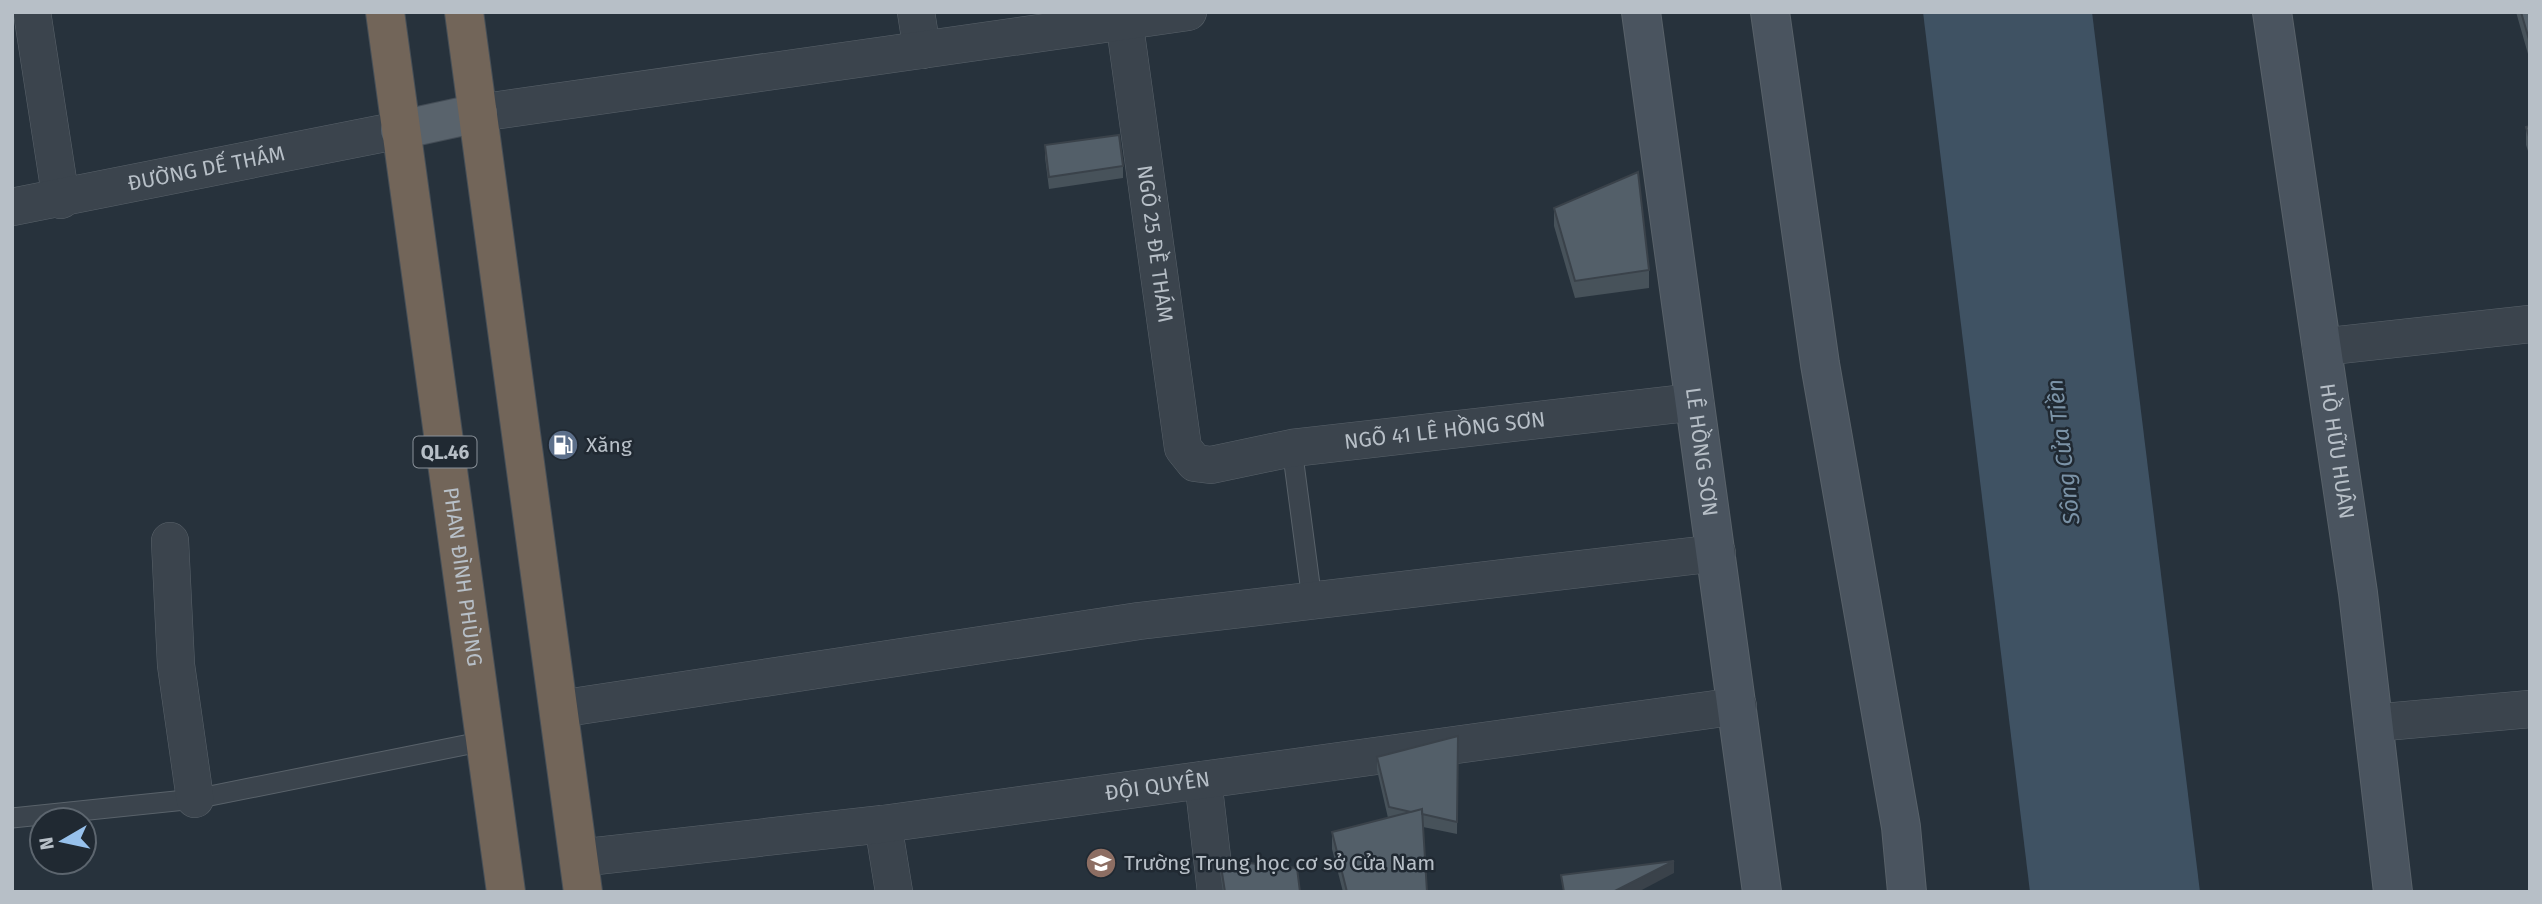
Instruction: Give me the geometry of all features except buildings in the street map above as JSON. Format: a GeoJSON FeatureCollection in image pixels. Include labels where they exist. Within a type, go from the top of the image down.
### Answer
{"type":"FeatureCollection","features":[{"type":"Feature","properties":{"kind":"highway","name":"PHAN ĐÌNH PHÙNG"},"geometry":{"type":"LineString","coordinates":[[385,12],[506,892]]}},
{"type":"Feature","properties":{"kind":"highway"},"geometry":{"type":"LineString","coordinates":[[464,12],[581,875]]}},
{"type":"Feature","properties":{"kind":"main road"},"geometry":{"type":"LineString","coordinates":[[400,130],[478,113]]}},
{"type":"Feature","properties":{"kind":"street"},"geometry":{"type":"LineString","coordinates":[[32,12],[61,200]]}},
{"type":"Feature","properties":{"kind":"street"},"geometry":{"type":"LineString","coordinates":[[916,12],[922,50]]}},
{"type":"Feature","properties":{"kind":"street"},"geometry":{"type":"LineString","coordinates":[[478,113],[922,50],[1123,17],[1188,12]]}},
{"type":"Feature","properties":{"kind":"street","name":"LÊ HỒNG SƠN"},"geometry":{"type":"LineString","coordinates":[[1642,12],[1762,892]]}},
{"type":"Feature","properties":{"kind":"street"},"geometry":{"type":"LineString","coordinates":[[1770,12],[1820,364],[1901,827],[1907,892]]}},
{"type":"Feature","properties":{"kind":"street","name":"HỒ HỮU HUÂN"},"geometry":{"type":"LineString","coordinates":[[2272,12],[2358,593],[2393,892]]}},
{"type":"Feature","properties":{"kind":"street","name":"NGÕ 25 ĐỀ THÁM"},"geometry":{"type":"LineString","coordinates":[[1123,17],[1183,448],[1195,463]]}},
{"type":"Feature","properties":{"kind":"street","name":"ĐƯỜNG DẾ THÁM"},"geometry":{"type":"LineString","coordinates":[[12,207],[61,200],[400,130]]}},
{"type":"Feature","properties":{"kind":"street"},"geometry":{"type":"LineString","coordinates":[[2321,347],[2530,324]]}},
{"type":"Feature","properties":{"kind":"street","name":"NGÕ 41 LÊ HỒNG SƠN"},"geometry":{"type":"LineString","coordinates":[[1195,463],[1211,465],[1293,448],[1695,402]]}},
{"type":"Feature","properties":{"kind":"street"},"geometry":{"type":"LineString","coordinates":[[170,541],[176,665],[195,799]]}},
{"type":"Feature","properties":{"kind":"street"},"geometry":{"type":"LineString","coordinates":[[559,709],[1139,621],[1717,553]]}},
{"type":"Feature","properties":{"kind":"street","name":"ĐỘI QUYÊN"},"geometry":{"type":"LineString","coordinates":[[581,875],[883,824],[1738,706]]}},
{"type":"Feature","properties":{"kind":"street"},"geometry":{"type":"LineString","coordinates":[[2373,723],[2530,709]]}},
{"type":"Feature","properties":{"kind":"street"},"geometry":{"type":"LineString","coordinates":[[1203,780],[1216,892]]}},
{"type":"Feature","properties":{"kind":"street"},"geometry":{"type":"LineString","coordinates":[[883,824],[894,892]]}},
{"type":"Feature","properties":{"kind":"lane"},"geometry":{"type":"LineString","coordinates":[[1293,448],[1312,600]]}},
{"type":"Feature","properties":{"kind":"lane"},"geometry":{"type":"LineString","coordinates":[[12,818],[195,799],[485,741]]}},
{"type":"Feature","properties":{"kind":"water","name":"Sông Cửa Tiền"},"geometry":{"type":"Polygon","coordinates":[[[1923,12],[2092,12],[2200,892],[2030,892],[1923,12]]]}},
{"type":"Feature","properties":{"kind":"place","name":"Xăng"},"geometry":{"type":"Point","coordinates":[563,445]}},
{"type":"Feature","properties":{"kind":"place","name":"Trường Trung học cơ sở Cửa Nam"},"geometry":{"type":"Point","coordinates":[1101,863]}}]}
